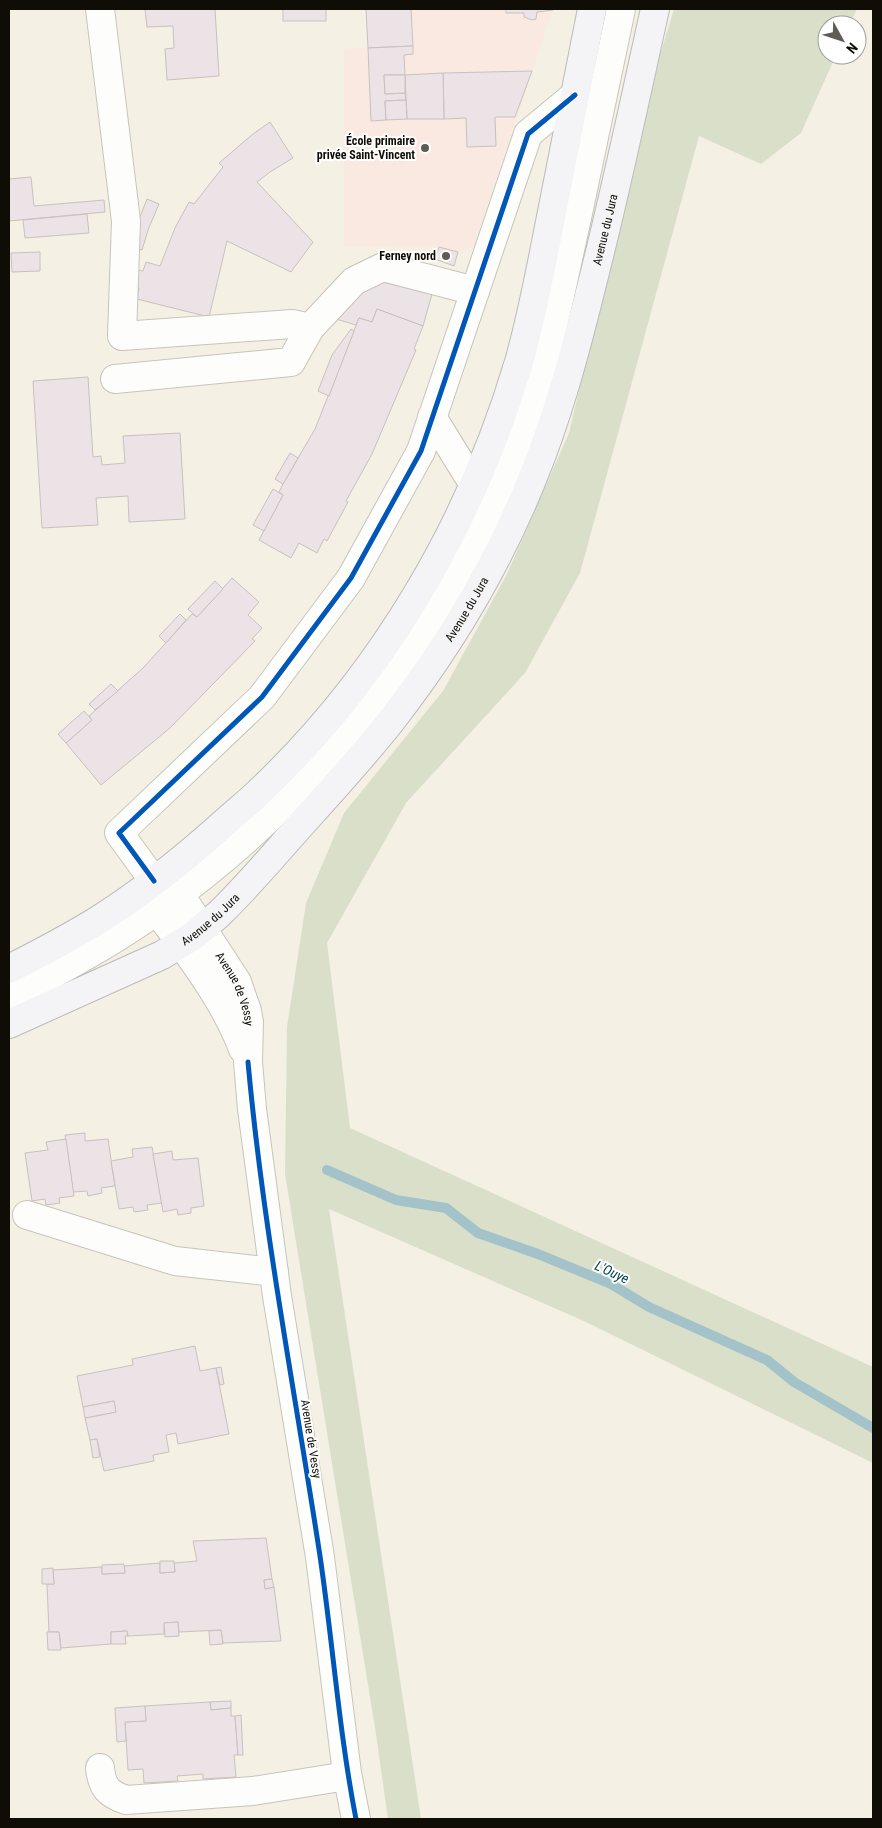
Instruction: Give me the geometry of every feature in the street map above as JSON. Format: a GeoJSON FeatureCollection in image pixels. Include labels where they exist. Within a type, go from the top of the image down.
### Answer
{"type":"FeatureCollection","features":[{"type":"Feature","properties":{"kind":"main road"},"geometry":{"type":"LineString","coordinates":[[9,969],[159,889],[207,839],[260,792],[332,714],[402,619],[431,571],[474,485],[506,401],[529,326],[592,9]]}},
{"type":"Feature","properties":{"kind":"main road","name":"Avenue du Jura"},"geometry":{"type":"LineString","coordinates":[[9,1024],[127,972],[191,937],[233,901],[366,752],[441,652],[465,614],[502,546],[544,450],[573,361],[614,197],[655,9]]}},
{"type":"Feature","properties":{"kind":"street"},"geometry":{"type":"LineString","coordinates":[[100,9],[126,222],[122,336],[292,324],[310,328]]}},
{"type":"Feature","properties":{"kind":"street"},"geometry":{"type":"LineString","coordinates":[[9,998],[107,943],[159,889],[223,859],[262,825],[329,756],[362,716],[398,669],[440,604],[485,519],[519,440],[547,352],[621,9]]}},
{"type":"Feature","properties":{"kind":"street"},"geometry":{"type":"LineString","coordinates":[[474,485],[432,417],[528,134],[575,95]]}},
{"type":"Feature","properties":{"kind":"street"},"geometry":{"type":"LineString","coordinates":[[115,379],[291,362],[310,328],[354,281],[383,267],[475,291]]}},
{"type":"Feature","properties":{"kind":"street","name":"Avenue de Vessy"},"geometry":{"type":"LineString","coordinates":[[356,1819],[348,1776],[320,1558],[274,1272],[252,1110],[248,1062],[249,1022],[244,1000],[237,982],[191,937],[119,833],[262,697],[351,578],[421,451],[432,417]]}},
{"type":"Feature","properties":{"kind":"street"},"geometry":{"type":"LineString","coordinates":[[27,1215],[175,1261],[274,1272]]}},
{"type":"Feature","properties":{"kind":"street"},"geometry":{"type":"LineString","coordinates":[[100,1768],[101,1777],[106,1788],[113,1796],[126,1800],[253,1790],[348,1776]]}},
{"type":"Feature","properties":{"kind":"shaded area","name":"École primaire privée Saint-Vincent"},"geometry":{"type":"Polygon","coordinates":[[[366,9],[553,9],[474,246],[458,252],[439,247],[344,246],[344,49],[368,48],[366,9]]]}},
{"type":"Feature","properties":{"kind":"green space"},"geometry":{"type":"Polygon","coordinates":[[[674,9],[857,9],[854,15],[817,15],[817,65],[832,65],[801,133],[761,164],[699,136],[580,573],[525,673],[406,803],[327,943],[350,1128],[873,1367],[873,1463],[586,1322],[329,1209],[421,1819],[388,1819],[376,1734],[285,1174],[287,1027],[306,903],[344,813],[443,691],[507,574],[569,433],[648,95],[674,9]]]}},
{"type":"Feature","properties":{"kind":"building"},"geometry":{"type":"Polygon","coordinates":[[[145,9],[215,9],[219,76],[167,80],[165,49],[174,48],[173,26],[147,27],[145,9]]]}},
{"type":"Feature","properties":{"kind":"building"},"geometry":{"type":"Polygon","coordinates":[[[283,9],[326,9],[326,21],[283,21],[283,9]]]}},
{"type":"Feature","properties":{"kind":"building"},"geometry":{"type":"Polygon","coordinates":[[[366,9],[411,9],[413,46],[368,48],[366,9]]]}},
{"type":"Feature","properties":{"kind":"building"},"geometry":{"type":"Polygon","coordinates":[[[506,9],[553,10],[537,12],[536,19],[532,20],[524,17],[524,13],[506,13],[506,9]]]}},
{"type":"Feature","properties":{"kind":"building"},"geometry":{"type":"Polygon","coordinates":[[[413,46],[413,54],[404,55],[405,75],[384,75],[385,94],[405,93],[406,100],[385,101],[386,120],[371,121],[368,48],[413,46]]]}},
{"type":"Feature","properties":{"kind":"building"},"geometry":{"type":"Polygon","coordinates":[[[532,71],[515,117],[495,117],[496,146],[467,147],[466,118],[444,119],[443,73],[532,71]]]}},
{"type":"Feature","properties":{"kind":"building"},"geometry":{"type":"Polygon","coordinates":[[[443,73],[444,119],[407,119],[405,75],[443,73]]]}},
{"type":"Feature","properties":{"kind":"building"},"geometry":{"type":"Polygon","coordinates":[[[384,75],[405,75],[405,93],[385,94],[384,75]]]}},
{"type":"Feature","properties":{"kind":"building"},"geometry":{"type":"Polygon","coordinates":[[[406,100],[407,119],[386,120],[385,101],[406,100]]]}},
{"type":"Feature","properties":{"kind":"building"},"geometry":{"type":"Polygon","coordinates":[[[270,122],[293,158],[257,182],[313,242],[291,272],[227,241],[209,317],[137,299],[139,288],[131,285],[133,269],[143,271],[146,262],[160,266],[175,228],[189,202],[194,204],[223,167],[219,163],[270,122]]]}},
{"type":"Feature","properties":{"kind":"building"},"geometry":{"type":"Polygon","coordinates":[[[31,177],[34,206],[104,200],[105,212],[9,221],[9,179],[31,177]]]}},
{"type":"Feature","properties":{"kind":"building"},"geometry":{"type":"Polygon","coordinates":[[[147,199],[159,204],[142,250],[129,245],[147,199]]]}},
{"type":"Feature","properties":{"kind":"building"},"geometry":{"type":"Polygon","coordinates":[[[87,214],[89,233],[25,238],[23,220],[87,214]]]}},
{"type":"Feature","properties":{"kind":"building","name":"Ferney nord"},"geometry":{"type":"Polygon","coordinates":[[[439,247],[458,252],[454,266],[435,259],[439,247]]]}},
{"type":"Feature","properties":{"kind":"building"},"geometry":{"type":"Polygon","coordinates":[[[40,252],[40,271],[12,272],[11,253],[40,252]]]}},
{"type":"Feature","properties":{"kind":"building"},"geometry":{"type":"Polygon","coordinates":[[[383,282],[432,294],[423,326],[377,309],[372,322],[359,318],[356,325],[336,319],[361,288],[383,282]]]}},
{"type":"Feature","properties":{"kind":"building"},"geometry":{"type":"Polygon","coordinates":[[[377,309],[423,326],[414,349],[416,350],[372,454],[346,501],[348,502],[327,541],[324,539],[317,553],[299,543],[291,558],[259,540],[283,495],[279,492],[283,484],[315,429],[359,318],[372,322],[377,309]]]}},
{"type":"Feature","properties":{"kind":"building"},"geometry":{"type":"Polygon","coordinates":[[[351,329],[354,331],[329,396],[318,391],[332,355],[351,329]]]}},
{"type":"Feature","properties":{"kind":"building"},"geometry":{"type":"Polygon","coordinates":[[[88,377],[93,457],[101,456],[102,465],[125,463],[123,436],[180,433],[185,519],[129,522],[128,496],[96,498],[98,525],[42,528],[33,381],[88,377]]]}},
{"type":"Feature","properties":{"kind":"building"},"geometry":{"type":"Polygon","coordinates":[[[290,453],[298,458],[283,484],[275,479],[290,453]]]}},
{"type":"Feature","properties":{"kind":"building"},"geometry":{"type":"Polygon","coordinates":[[[273,489],[283,495],[264,531],[253,525],[273,489]]]}},
{"type":"Feature","properties":{"kind":"building"},"geometry":{"type":"Polygon","coordinates":[[[232,578],[259,602],[248,615],[262,628],[252,639],[255,641],[170,728],[101,785],[66,743],[92,720],[89,716],[143,668],[192,614],[197,617],[232,578]]]}},
{"type":"Feature","properties":{"kind":"building"},"geometry":{"type":"Polygon","coordinates":[[[215,581],[223,589],[197,617],[188,609],[215,581]]]}},
{"type":"Feature","properties":{"kind":"building"},"geometry":{"type":"Polygon","coordinates":[[[180,614],[186,620],[166,643],[159,636],[180,614]]]}},
{"type":"Feature","properties":{"kind":"building"},"geometry":{"type":"Polygon","coordinates":[[[111,684],[118,691],[95,710],[89,704],[111,684]]]}},
{"type":"Feature","properties":{"kind":"building"},"geometry":{"type":"Polygon","coordinates":[[[84,711],[92,720],[66,743],[58,734],[84,711]]]}},
{"type":"Feature","properties":{"kind":"building"},"geometry":{"type":"Polygon","coordinates":[[[85,1133],[85,1141],[108,1139],[115,1186],[101,1188],[102,1193],[88,1196],[87,1191],[73,1192],[65,1135],[85,1133]]]}},
{"type":"Feature","properties":{"kind":"building"},"geometry":{"type":"Polygon","coordinates":[[[66,1139],[74,1196],[59,1198],[60,1203],[46,1205],[45,1199],[32,1201],[25,1153],[48,1150],[46,1142],[66,1139]]]}},
{"type":"Feature","properties":{"kind":"building"},"geometry":{"type":"Polygon","coordinates":[[[152,1147],[162,1203],[147,1205],[148,1210],[134,1212],[133,1207],[119,1209],[111,1161],[133,1157],[132,1149],[152,1147]]]}},
{"type":"Feature","properties":{"kind":"building"},"geometry":{"type":"Polygon","coordinates":[[[172,1151],[173,1160],[198,1158],[204,1206],[191,1208],[191,1213],[178,1215],[177,1209],[163,1212],[153,1154],[172,1151]]]}},
{"type":"Feature","properties":{"kind":"building"},"geometry":{"type":"Polygon","coordinates":[[[195,1346],[200,1371],[216,1368],[229,1434],[178,1444],[176,1433],[166,1435],[169,1452],[153,1455],[154,1461],[104,1471],[97,1439],[90,1440],[85,1418],[116,1412],[114,1401],[83,1407],[77,1376],[133,1365],[132,1359],[195,1346]]]}},
{"type":"Feature","properties":{"kind":"building"},"geometry":{"type":"Polygon","coordinates":[[[221,1367],[224,1384],[220,1385],[216,1368],[221,1367]]]}},
{"type":"Feature","properties":{"kind":"building"},"geometry":{"type":"Polygon","coordinates":[[[114,1401],[116,1412],[85,1418],[83,1407],[114,1401]]]}},
{"type":"Feature","properties":{"kind":"building"},"geometry":{"type":"Polygon","coordinates":[[[97,1439],[100,1457],[93,1458],[90,1440],[97,1439]]]}},
{"type":"Feature","properties":{"kind":"building"},"geometry":{"type":"Polygon","coordinates":[[[266,1538],[272,1579],[264,1580],[265,1589],[274,1587],[281,1641],[223,1643],[221,1630],[179,1632],[178,1622],[164,1623],[164,1634],[128,1636],[127,1631],[111,1632],[111,1644],[61,1648],[59,1632],[49,1632],[47,1584],[54,1584],[53,1570],[102,1567],[102,1574],[125,1573],[124,1566],[160,1563],[160,1573],[175,1572],[174,1563],[197,1561],[193,1541],[266,1538]]]}},
{"type":"Feature","properties":{"kind":"building"},"geometry":{"type":"Polygon","coordinates":[[[160,1561],[174,1561],[175,1572],[160,1573],[160,1561]]]}},
{"type":"Feature","properties":{"kind":"building"},"geometry":{"type":"Polygon","coordinates":[[[124,1564],[125,1573],[102,1574],[102,1565],[124,1564]]]}},
{"type":"Feature","properties":{"kind":"building"},"geometry":{"type":"Polygon","coordinates":[[[53,1568],[54,1584],[42,1584],[42,1569],[53,1568]]]}},
{"type":"Feature","properties":{"kind":"building"},"geometry":{"type":"Polygon","coordinates":[[[272,1579],[274,1587],[265,1589],[264,1580],[272,1579]]]}},
{"type":"Feature","properties":{"kind":"building"},"geometry":{"type":"Polygon","coordinates":[[[178,1622],[179,1636],[165,1637],[164,1623],[178,1622]]]}},
{"type":"Feature","properties":{"kind":"building"},"geometry":{"type":"Polygon","coordinates":[[[221,1630],[223,1644],[210,1645],[209,1631],[221,1630]]]}},
{"type":"Feature","properties":{"kind":"building"},"geometry":{"type":"Polygon","coordinates":[[[127,1631],[128,1636],[125,1636],[126,1644],[111,1644],[111,1632],[127,1631]]]}},
{"type":"Feature","properties":{"kind":"building"},"geometry":{"type":"Polygon","coordinates":[[[47,1632],[59,1632],[61,1650],[48,1650],[47,1632]]]}},
{"type":"Feature","properties":{"kind":"building"},"geometry":{"type":"Polygon","coordinates":[[[231,1701],[231,1708],[211,1710],[210,1702],[231,1701]]]}},
{"type":"Feature","properties":{"kind":"building"},"geometry":{"type":"Polygon","coordinates":[[[210,1702],[211,1710],[231,1708],[231,1716],[235,1716],[238,1755],[234,1755],[236,1777],[203,1779],[203,1774],[177,1776],[178,1781],[144,1783],[143,1769],[128,1770],[125,1722],[146,1721],[145,1706],[210,1702]]]}},
{"type":"Feature","properties":{"kind":"building"},"geometry":{"type":"Polygon","coordinates":[[[145,1706],[146,1721],[125,1722],[126,1741],[117,1742],[115,1708],[145,1706]]]}},
{"type":"Feature","properties":{"kind":"building"},"geometry":{"type":"Polygon","coordinates":[[[241,1715],[243,1755],[238,1755],[235,1716],[241,1715]]]}},
{"type":"Feature","properties":{"kind":"waterway","name":"L'Ouye"},"geometry":{"type":"LineString","coordinates":[[327,1170],[396,1200],[446,1208],[478,1233],[538,1254],[611,1284],[649,1307],[767,1360],[794,1382],[873,1428]]}},
{"type":"Feature","properties":{"kind":"cycle path"},"geometry":{"type":"LineString","coordinates":[[154,881],[119,833],[262,697],[351,578],[421,451],[528,134],[575,95]]}},
{"type":"Feature","properties":{"kind":"cycle path"},"geometry":{"type":"LineString","coordinates":[[248,1062],[262,1186],[325,1589],[345,1754],[356,1819]]}},
{"type":"Feature","properties":{"kind":"place","name":"École primaire privée Saint-Vincent"},"geometry":{"type":"Point","coordinates":[425,148]}},
{"type":"Feature","properties":{"kind":"place","name":"Ferney nord"},"geometry":{"type":"Point","coordinates":[446,256]}}]}
